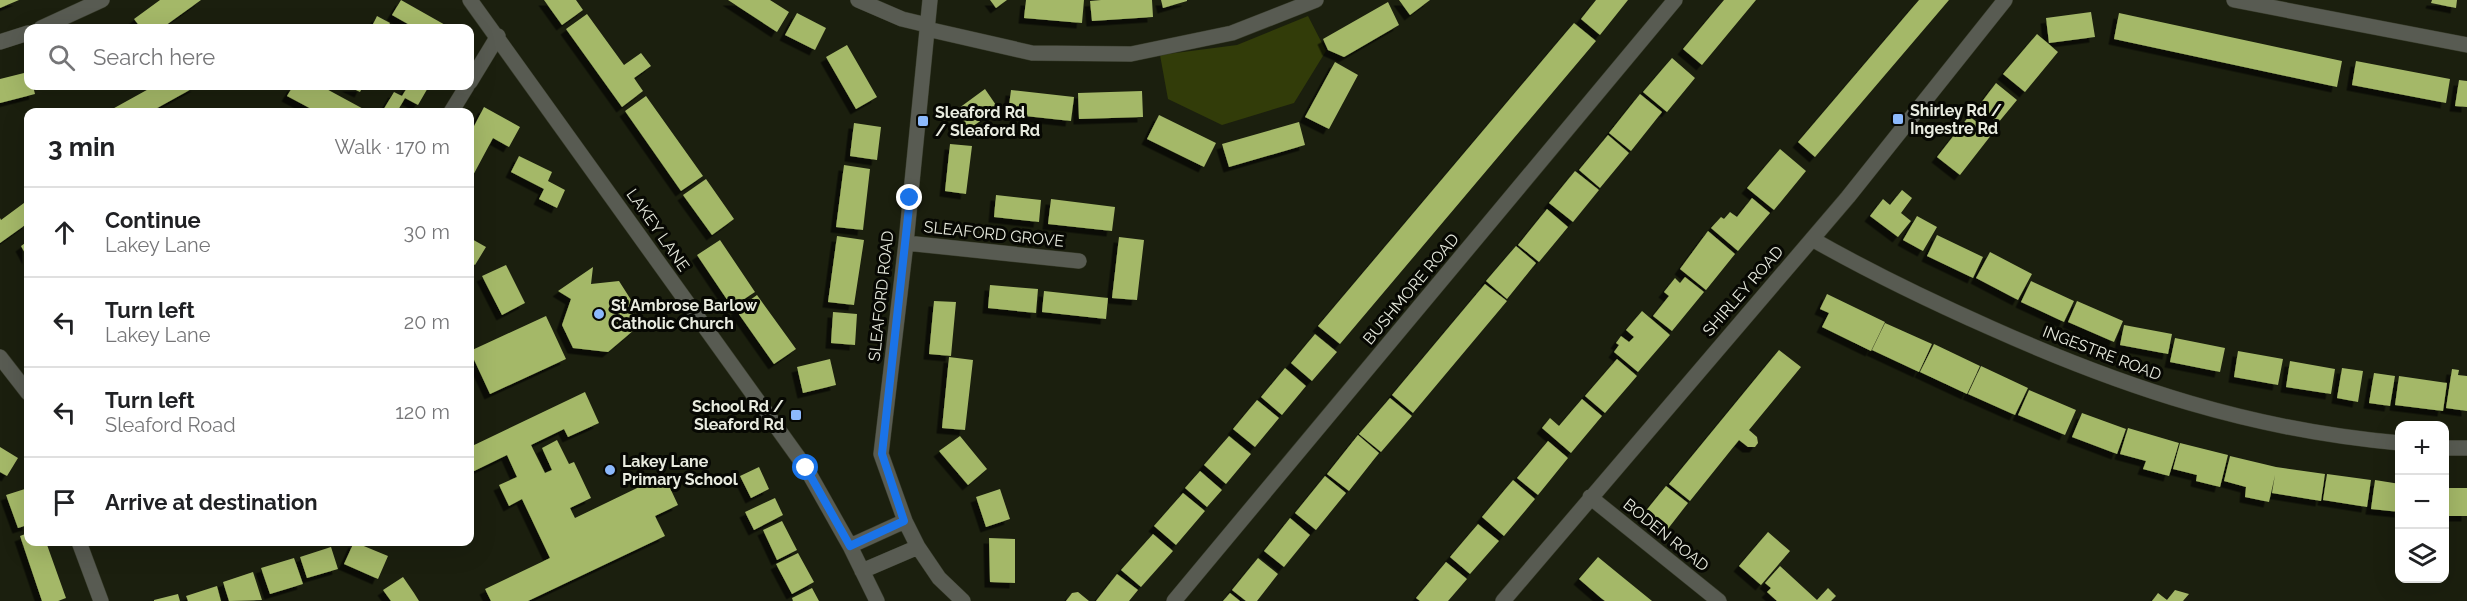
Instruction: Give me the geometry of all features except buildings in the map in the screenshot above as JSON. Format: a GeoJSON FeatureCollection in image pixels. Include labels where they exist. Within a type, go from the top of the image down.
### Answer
{"type":"FeatureCollection","features":[{"type":"Feature","properties":{"kind":"street"},"geometry":{"type":"LineString","coordinates":[[50,24],[102,0]]}},
{"type":"Feature","properties":{"kind":"street","name":"LAKEY LANE"},"geometry":{"type":"LineString","coordinates":[[470,0],[806,468],[850,546],[877,601]]}},
{"type":"Feature","properties":{"kind":"street"},"geometry":{"type":"LineString","coordinates":[[858,0],[927,27],[1032,52],[1131,54],[1232,33],[1316,0]]}},
{"type":"Feature","properties":{"kind":"street","name":"SLEAFORD ROAD"},"geometry":{"type":"LineString","coordinates":[[904,521],[882,454],[930,0]]}},
{"type":"Feature","properties":{"kind":"street","name":"BUSHMORE ROAD"},"geometry":{"type":"LineString","coordinates":[[1174,601],[1675,0]]}},
{"type":"Feature","properties":{"kind":"street","name":"SHIRLEY ROAD"},"geometry":{"type":"LineString","coordinates":[[1503,601],[1812,239],[2005,0]]}},
{"type":"Feature","properties":{"kind":"street"},"geometry":{"type":"LineString","coordinates":[[2234,0],[2467,45]]}},
{"type":"Feature","properties":{"kind":"street"},"geometry":{"type":"LineString","coordinates":[[0,42],[24,34]]}},
{"type":"Feature","properties":{"kind":"street"},"geometry":{"type":"LineString","coordinates":[[474,74],[498,36]]}},
{"type":"Feature","properties":{"kind":"street"},"geometry":{"type":"LineString","coordinates":[[453,108],[464,90]]}},
{"type":"Feature","properties":{"kind":"street","name":"INGESTRE ROAD"},"geometry":{"type":"LineString","coordinates":[[1812,239],[1864,269],[1935,303],[2054,356],[2132,386],[2212,410],[2299,430],[2395,443]]}},
{"type":"Feature","properties":{"kind":"street","name":"SLEAFORD GROVE"},"geometry":{"type":"LineString","coordinates":[[906,243],[1079,261]]}},
{"type":"Feature","properties":{"kind":"street"},"geometry":{"type":"LineString","coordinates":[[0,357],[24,388]]}},
{"type":"Feature","properties":{"kind":"street"},"geometry":{"type":"LineString","coordinates":[[2449,448],[2467,448]]}},
{"type":"Feature","properties":{"kind":"street","name":"BODEN ROAD"},"geometry":{"type":"LineString","coordinates":[[1590,497],[1719,601]]}},
{"type":"Feature","properties":{"kind":"street"},"geometry":{"type":"LineString","coordinates":[[850,546],[904,521],[939,578],[963,601]]}},
{"type":"Feature","properties":{"kind":"street"},"geometry":{"type":"LineString","coordinates":[[80,546],[101,601]]}},
{"type":"Feature","properties":{"kind":"street"},"geometry":{"type":"LineString","coordinates":[[862,571],[918,547]]}},
{"type":"Feature","properties":{"kind":"green space"},"geometry":{"type":"Polygon","coordinates":[[[1308,16],[1326,51],[1294,103],[1222,125],[1168,99],[1160,55],[1237,45],[1308,16]]]}},
{"type":"Feature","properties":{"kind":"place","name":"Shirley Rd / Ingestre Rd"},"geometry":{"type":"Point","coordinates":[1898,119]}},
{"type":"Feature","properties":{"kind":"place","name":"Sleaford Rd / Sleaford Rd"},"geometry":{"type":"Point","coordinates":[923,121]}},
{"type":"Feature","properties":{"kind":"place","name":"St Ambrose Barlow Catholic Church"},"geometry":{"type":"Point","coordinates":[599,314]}},
{"type":"Feature","properties":{"kind":"place","name":"School Rd / Sleaford Rd"},"geometry":{"type":"Point","coordinates":[796,415]}},
{"type":"Feature","properties":{"kind":"place","name":"Lakey Lane Primary School"},"geometry":{"type":"Point","coordinates":[610,470]}},
{"type":"Feature","properties":{"kind":"route"},"geometry":{"type":"LineString","coordinates":[[806,468],[850,546],[904,521],[882,454],[910,198]]}}]}
